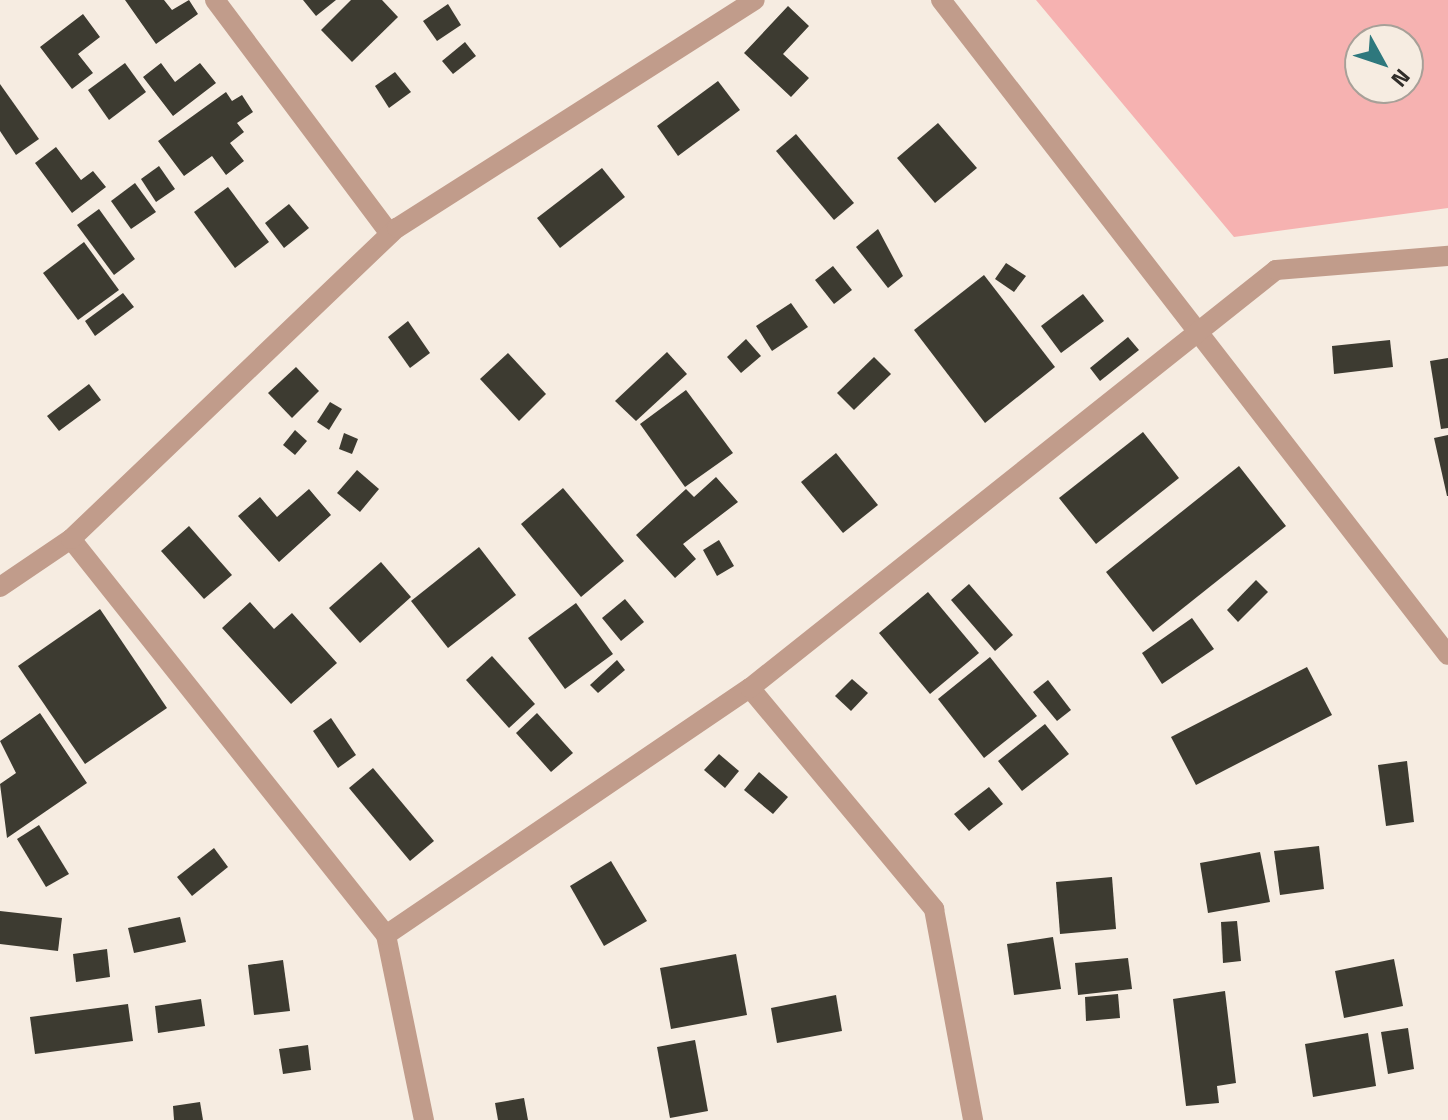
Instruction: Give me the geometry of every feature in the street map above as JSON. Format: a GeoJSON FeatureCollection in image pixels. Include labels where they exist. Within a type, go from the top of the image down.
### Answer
{"type":"FeatureCollection","features":[{"type":"Feature","properties":{"kind":"street"},"geometry":{"type":"LineString","coordinates":[[215,0],[390,234]]}},
{"type":"Feature","properties":{"kind":"street"},"geometry":{"type":"LineString","coordinates":[[0,587],[71,539],[390,234],[755,0]]}},
{"type":"Feature","properties":{"kind":"street"},"geometry":{"type":"LineString","coordinates":[[941,0],[1448,655]]}},
{"type":"Feature","properties":{"kind":"street"},"geometry":{"type":"LineString","coordinates":[[386,935],[750,688],[1276,270],[1448,256]]}},
{"type":"Feature","properties":{"kind":"street"},"geometry":{"type":"LineString","coordinates":[[71,539],[386,935],[424,1120]]}},
{"type":"Feature","properties":{"kind":"street"},"geometry":{"type":"LineString","coordinates":[[750,688],[934,909],[973,1120]]}},
{"type":"Feature","properties":{"kind":"shaded area"},"geometry":{"type":"Polygon","coordinates":[[[1036,0],[1448,0],[1448,208],[1234,237],[1036,0]]]}},
{"type":"Feature","properties":{"kind":"building"},"geometry":{"type":"Polygon","coordinates":[[[125,0],[164,0],[172,10],[189,0],[198,14],[156,44],[125,0]]]}},
{"type":"Feature","properties":{"kind":"building"},"geometry":{"type":"Polygon","coordinates":[[[303,0],[336,0],[316,16],[303,0]]]}},
{"type":"Feature","properties":{"kind":"building"},"geometry":{"type":"Polygon","coordinates":[[[351,0],[382,0],[398,17],[352,62],[321,30],[351,0]]]}},
{"type":"Feature","properties":{"kind":"building"},"geometry":{"type":"Polygon","coordinates":[[[448,4],[461,25],[437,41],[423,21],[448,4]]]}},
{"type":"Feature","properties":{"kind":"building"},"geometry":{"type":"Polygon","coordinates":[[[788,6],[809,26],[783,54],[809,78],[791,97],[744,53],[788,6]]]}},
{"type":"Feature","properties":{"kind":"building"},"geometry":{"type":"Polygon","coordinates":[[[83,14],[100,37],[78,54],[93,73],[72,89],[40,47],[83,14]]]}},
{"type":"Feature","properties":{"kind":"building"},"geometry":{"type":"Polygon","coordinates":[[[465,42],[476,56],[453,74],[442,61],[465,42]]]}},
{"type":"Feature","properties":{"kind":"building"},"geometry":{"type":"Polygon","coordinates":[[[125,63],[146,92],[109,120],[88,90],[125,63]]]}},
{"type":"Feature","properties":{"kind":"building"},"geometry":{"type":"Polygon","coordinates":[[[161,63],[175,82],[200,63],[216,83],[173,116],[143,77],[161,63]]]}},
{"type":"Feature","properties":{"kind":"building"},"geometry":{"type":"Polygon","coordinates":[[[395,72],[411,92],[389,108],[375,86],[395,72]]]}},
{"type":"Feature","properties":{"kind":"building"},"geometry":{"type":"Polygon","coordinates":[[[718,81],[740,110],[678,156],[657,126],[718,81]]]}},
{"type":"Feature","properties":{"kind":"building"},"geometry":{"type":"Polygon","coordinates":[[[0,84],[39,139],[16,155],[0,131],[0,84]]]}},
{"type":"Feature","properties":{"kind":"building"},"geometry":{"type":"Polygon","coordinates":[[[226,92],[232,101],[242,95],[253,112],[237,123],[244,132],[230,143],[244,161],[226,175],[212,156],[184,176],[158,141],[226,92]]]}},
{"type":"Feature","properties":{"kind":"building"},"geometry":{"type":"Polygon","coordinates":[[[938,123],[977,168],[935,203],[897,158],[938,123]]]}},
{"type":"Feature","properties":{"kind":"building"},"geometry":{"type":"Polygon","coordinates":[[[796,134],[854,203],[834,220],[776,151],[796,134]]]}},
{"type":"Feature","properties":{"kind":"building"},"geometry":{"type":"Polygon","coordinates":[[[56,147],[81,180],[93,171],[106,187],[72,213],[35,163],[56,147]]]}},
{"type":"Feature","properties":{"kind":"building"},"geometry":{"type":"Polygon","coordinates":[[[159,166],[175,189],[156,202],[141,179],[159,166]]]}},
{"type":"Feature","properties":{"kind":"building"},"geometry":{"type":"Polygon","coordinates":[[[602,168],[625,197],[560,248],[537,218],[602,168]]]}},
{"type":"Feature","properties":{"kind":"building"},"geometry":{"type":"Polygon","coordinates":[[[135,183],[156,212],[131,229],[111,201],[135,183]]]}},
{"type":"Feature","properties":{"kind":"building"},"geometry":{"type":"Polygon","coordinates":[[[228,187],[269,242],[235,268],[194,212],[228,187]]]}},
{"type":"Feature","properties":{"kind":"building"},"geometry":{"type":"Polygon","coordinates":[[[289,204],[309,228],[284,248],[265,223],[289,204]]]}},
{"type":"Feature","properties":{"kind":"building"},"geometry":{"type":"Polygon","coordinates":[[[99,209],[135,259],[114,275],[77,225],[99,209]]]}},
{"type":"Feature","properties":{"kind":"building"},"geometry":{"type":"Polygon","coordinates":[[[878,229],[903,276],[888,288],[856,247],[878,229]]]}},
{"type":"Feature","properties":{"kind":"building"},"geometry":{"type":"Polygon","coordinates":[[[84,242],[119,290],[78,320],[43,273],[84,242]]]}},
{"type":"Feature","properties":{"kind":"building"},"geometry":{"type":"Polygon","coordinates":[[[1006,263],[1026,276],[1014,292],[995,279],[1006,263]]]}},
{"type":"Feature","properties":{"kind":"building"},"geometry":{"type":"Polygon","coordinates":[[[833,266],[852,290],[834,304],[815,280],[833,266]]]}},
{"type":"Feature","properties":{"kind":"building"},"geometry":{"type":"Polygon","coordinates":[[[984,275],[1055,367],[985,423],[914,330],[984,275]]]}},
{"type":"Feature","properties":{"kind":"building"},"geometry":{"type":"Polygon","coordinates":[[[123,293],[134,307],[95,336],[85,321],[123,293]]]}},
{"type":"Feature","properties":{"kind":"building"},"geometry":{"type":"Polygon","coordinates":[[[1083,294],[1104,321],[1061,353],[1041,326],[1083,294]]]}},
{"type":"Feature","properties":{"kind":"building"},"geometry":{"type":"Polygon","coordinates":[[[791,303],[808,327],[772,351],[756,326],[791,303]]]}},
{"type":"Feature","properties":{"kind":"building"},"geometry":{"type":"Polygon","coordinates":[[[408,321],[430,353],[410,368],[388,337],[408,321]]]}},
{"type":"Feature","properties":{"kind":"building"},"geometry":{"type":"Polygon","coordinates":[[[1128,337],[1139,350],[1100,381],[1090,368],[1128,337]]]}},
{"type":"Feature","properties":{"kind":"building"},"geometry":{"type":"Polygon","coordinates":[[[746,339],[761,356],[741,373],[727,357],[746,339]]]}},
{"type":"Feature","properties":{"kind":"building"},"geometry":{"type":"Polygon","coordinates":[[[1390,340],[1393,367],[1334,374],[1332,346],[1390,340]]]}},
{"type":"Feature","properties":{"kind":"building"},"geometry":{"type":"Polygon","coordinates":[[[667,352],[687,374],[636,421],[615,401],[667,352]]]}},
{"type":"Feature","properties":{"kind":"building"},"geometry":{"type":"Polygon","coordinates":[[[508,353],[546,394],[519,421],[480,379],[508,353]]]}},
{"type":"Feature","properties":{"kind":"building"},"geometry":{"type":"Polygon","coordinates":[[[874,357],[891,374],[854,410],[837,393],[874,357]]]}},
{"type":"Feature","properties":{"kind":"building"},"geometry":{"type":"Polygon","coordinates":[[[1448,358],[1448,428],[1441,429],[1430,361],[1448,358]]]}},
{"type":"Feature","properties":{"kind":"building"},"geometry":{"type":"Polygon","coordinates":[[[296,367],[319,391],[292,418],[268,393],[296,367]]]}},
{"type":"Feature","properties":{"kind":"building"},"geometry":{"type":"Polygon","coordinates":[[[89,384],[101,400],[59,431],[47,416],[89,384]]]}},
{"type":"Feature","properties":{"kind":"building"},"geometry":{"type":"Polygon","coordinates":[[[686,390],[733,453],[685,487],[640,424],[686,390]]]}},
{"type":"Feature","properties":{"kind":"building"},"geometry":{"type":"Polygon","coordinates":[[[330,402],[342,409],[329,430],[317,422],[330,402]]]}},
{"type":"Feature","properties":{"kind":"building"},"geometry":{"type":"Polygon","coordinates":[[[295,430],[307,441],[295,455],[283,445],[295,430]]]}},
{"type":"Feature","properties":{"kind":"building"},"geometry":{"type":"Polygon","coordinates":[[[1143,432],[1179,478],[1096,544],[1059,498],[1143,432]]]}},
{"type":"Feature","properties":{"kind":"building"},"geometry":{"type":"Polygon","coordinates":[[[344,433],[358,439],[352,454],[339,449],[344,433]]]}},
{"type":"Feature","properties":{"kind":"building"},"geometry":{"type":"Polygon","coordinates":[[[1448,435],[1448,496],[1447,496],[1434,438],[1448,435]]]}},
{"type":"Feature","properties":{"kind":"building"},"geometry":{"type":"Polygon","coordinates":[[[836,453],[878,505],[843,533],[801,482],[836,453]]]}},
{"type":"Feature","properties":{"kind":"building"},"geometry":{"type":"Polygon","coordinates":[[[1239,466],[1286,526],[1153,632],[1106,572],[1239,466]]]}},
{"type":"Feature","properties":{"kind":"building"},"geometry":{"type":"Polygon","coordinates":[[[357,470],[379,489],[360,512],[337,493],[357,470]]]}},
{"type":"Feature","properties":{"kind":"building"},"geometry":{"type":"Polygon","coordinates":[[[716,477],[738,502],[683,544],[696,559],[675,578],[636,535],[686,489],[694,497],[716,477]]]}},
{"type":"Feature","properties":{"kind":"building"},"geometry":{"type":"Polygon","coordinates":[[[563,488],[624,561],[581,597],[521,524],[563,488]]]}},
{"type":"Feature","properties":{"kind":"building"},"geometry":{"type":"Polygon","coordinates":[[[309,489],[331,515],[279,562],[238,516],[260,497],[277,517],[309,489]]]}},
{"type":"Feature","properties":{"kind":"building"},"geometry":{"type":"Polygon","coordinates":[[[189,526],[232,575],[204,599],[161,551],[189,526]]]}},
{"type":"Feature","properties":{"kind":"building"},"geometry":{"type":"Polygon","coordinates":[[[719,540],[734,566],[717,576],[703,550],[719,540]]]}},
{"type":"Feature","properties":{"kind":"building"},"geometry":{"type":"Polygon","coordinates":[[[479,547],[516,595],[448,648],[411,601],[479,547]]]}},
{"type":"Feature","properties":{"kind":"building"},"geometry":{"type":"Polygon","coordinates":[[[381,562],[411,597],[360,643],[329,608],[381,562]]]}},
{"type":"Feature","properties":{"kind":"building"},"geometry":{"type":"Polygon","coordinates":[[[1256,580],[1268,592],[1238,622],[1227,610],[1256,580]]]}},
{"type":"Feature","properties":{"kind":"building"},"geometry":{"type":"Polygon","coordinates":[[[969,584],[1013,635],[995,651],[951,600],[969,584]]]}},
{"type":"Feature","properties":{"kind":"building"},"geometry":{"type":"Polygon","coordinates":[[[928,592],[979,653],[930,694],[879,633],[928,592]]]}},
{"type":"Feature","properties":{"kind":"building"},"geometry":{"type":"Polygon","coordinates":[[[625,599],[644,622],[621,641],[602,618],[625,599]]]}},
{"type":"Feature","properties":{"kind":"building"},"geometry":{"type":"Polygon","coordinates":[[[250,602],[274,629],[292,613],[337,663],[291,704],[222,628],[250,602]]]}},
{"type":"Feature","properties":{"kind":"building"},"geometry":{"type":"Polygon","coordinates":[[[576,603],[613,654],[565,689],[528,638],[576,603]]]}},
{"type":"Feature","properties":{"kind":"building"},"geometry":{"type":"Polygon","coordinates":[[[100,609],[167,708],[85,764],[18,666],[100,609]]]}},
{"type":"Feature","properties":{"kind":"building"},"geometry":{"type":"Polygon","coordinates":[[[1192,618],[1214,649],[1162,684],[1142,653],[1192,618]]]}},
{"type":"Feature","properties":{"kind":"building"},"geometry":{"type":"Polygon","coordinates":[[[492,656],[535,704],[509,728],[466,680],[492,656]]]}},
{"type":"Feature","properties":{"kind":"building"},"geometry":{"type":"Polygon","coordinates":[[[990,657],[1037,716],[984,758],[938,699],[990,657]]]}},
{"type":"Feature","properties":{"kind":"building"},"geometry":{"type":"Polygon","coordinates":[[[617,660],[625,670],[598,693],[590,685],[617,660]]]}},
{"type":"Feature","properties":{"kind":"building"},"geometry":{"type":"Polygon","coordinates":[[[1307,667],[1332,715],[1196,785],[1171,737],[1307,667]]]}},
{"type":"Feature","properties":{"kind":"building"},"geometry":{"type":"Polygon","coordinates":[[[852,679],[868,693],[851,711],[835,696],[852,679]]]}},
{"type":"Feature","properties":{"kind":"building"},"geometry":{"type":"Polygon","coordinates":[[[1048,680],[1071,710],[1057,721],[1033,692],[1048,680]]]}},
{"type":"Feature","properties":{"kind":"building"},"geometry":{"type":"Polygon","coordinates":[[[40,713],[87,783],[7,838],[0,784],[16,773],[0,741],[40,713]]]}},
{"type":"Feature","properties":{"kind":"building"},"geometry":{"type":"Polygon","coordinates":[[[537,713],[573,753],[551,772],[516,733],[537,713]]]}},
{"type":"Feature","properties":{"kind":"building"},"geometry":{"type":"Polygon","coordinates":[[[331,718],[356,755],[338,768],[313,731],[331,718]]]}},
{"type":"Feature","properties":{"kind":"building"},"geometry":{"type":"Polygon","coordinates":[[[1045,724],[1069,754],[1022,791],[998,761],[1045,724]]]}},
{"type":"Feature","properties":{"kind":"building"},"geometry":{"type":"Polygon","coordinates":[[[719,754],[739,771],[725,788],[704,770],[719,754]]]}},
{"type":"Feature","properties":{"kind":"building"},"geometry":{"type":"Polygon","coordinates":[[[1407,761],[1414,822],[1386,826],[1378,765],[1407,761]]]}},
{"type":"Feature","properties":{"kind":"building"},"geometry":{"type":"Polygon","coordinates":[[[373,768],[434,841],[410,861],[349,788],[373,768]]]}},
{"type":"Feature","properties":{"kind":"building"},"geometry":{"type":"Polygon","coordinates":[[[759,772],[788,797],[773,814],[744,790],[759,772]]]}},
{"type":"Feature","properties":{"kind":"building"},"geometry":{"type":"Polygon","coordinates":[[[989,787],[1003,804],[969,831],[954,814],[989,787]]]}},
{"type":"Feature","properties":{"kind":"building"},"geometry":{"type":"Polygon","coordinates":[[[39,825],[69,874],[46,887],[17,839],[39,825]]]}},
{"type":"Feature","properties":{"kind":"building"},"geometry":{"type":"Polygon","coordinates":[[[1319,846],[1324,889],[1280,895],[1274,851],[1319,846]]]}},
{"type":"Feature","properties":{"kind":"building"},"geometry":{"type":"Polygon","coordinates":[[[214,848],[228,867],[192,896],[177,877],[214,848]]]}},
{"type":"Feature","properties":{"kind":"building"},"geometry":{"type":"Polygon","coordinates":[[[1260,852],[1270,902],[1208,913],[1200,863],[1260,852]]]}},
{"type":"Feature","properties":{"kind":"building"},"geometry":{"type":"Polygon","coordinates":[[[611,861],[647,921],[604,946],[570,886],[611,861]]]}},
{"type":"Feature","properties":{"kind":"building"},"geometry":{"type":"Polygon","coordinates":[[[1112,877],[1116,929],[1060,934],[1056,882],[1112,877]]]}},
{"type":"Feature","properties":{"kind":"building"},"geometry":{"type":"Polygon","coordinates":[[[0,911],[62,918],[58,951],[0,944],[0,911]]]}},
{"type":"Feature","properties":{"kind":"building"},"geometry":{"type":"Polygon","coordinates":[[[180,917],[186,942],[134,953],[128,928],[180,917]]]}},
{"type":"Feature","properties":{"kind":"building"},"geometry":{"type":"Polygon","coordinates":[[[1237,921],[1241,961],[1223,963],[1221,922],[1237,921]]]}},
{"type":"Feature","properties":{"kind":"building"},"geometry":{"type":"Polygon","coordinates":[[[1053,937],[1061,989],[1014,995],[1007,944],[1053,937]]]}},
{"type":"Feature","properties":{"kind":"building"},"geometry":{"type":"Polygon","coordinates":[[[107,949],[110,977],[76,982],[73,954],[107,949]]]}},
{"type":"Feature","properties":{"kind":"building"},"geometry":{"type":"Polygon","coordinates":[[[736,954],[747,1015],[671,1029],[660,968],[736,954]]]}},
{"type":"Feature","properties":{"kind":"building"},"geometry":{"type":"Polygon","coordinates":[[[1128,958],[1132,989],[1078,995],[1075,963],[1128,958]]]}},
{"type":"Feature","properties":{"kind":"building"},"geometry":{"type":"Polygon","coordinates":[[[1394,959],[1403,1006],[1344,1018],[1335,971],[1394,959]]]}},
{"type":"Feature","properties":{"kind":"building"},"geometry":{"type":"Polygon","coordinates":[[[283,960],[290,1011],[254,1015],[248,965],[283,960]]]}},
{"type":"Feature","properties":{"kind":"building"},"geometry":{"type":"Polygon","coordinates":[[[1225,991],[1236,1083],[1217,1086],[1219,1103],[1186,1106],[1173,999],[1225,991]]]}},
{"type":"Feature","properties":{"kind":"building"},"geometry":{"type":"Polygon","coordinates":[[[1118,994],[1120,1018],[1086,1021],[1085,997],[1118,994]]]}},
{"type":"Feature","properties":{"kind":"building"},"geometry":{"type":"Polygon","coordinates":[[[836,995],[842,1031],[777,1043],[771,1008],[836,995]]]}},
{"type":"Feature","properties":{"kind":"building"},"geometry":{"type":"Polygon","coordinates":[[[201,999],[205,1026],[158,1033],[155,1006],[201,999]]]}},
{"type":"Feature","properties":{"kind":"building"},"geometry":{"type":"Polygon","coordinates":[[[128,1004],[133,1041],[35,1054],[30,1017],[128,1004]]]}},
{"type":"Feature","properties":{"kind":"building"},"geometry":{"type":"Polygon","coordinates":[[[1408,1028],[1414,1069],[1388,1074],[1381,1032],[1408,1028]]]}},
{"type":"Feature","properties":{"kind":"building"},"geometry":{"type":"Polygon","coordinates":[[[1368,1033],[1376,1086],[1313,1097],[1305,1044],[1368,1033]]]}},
{"type":"Feature","properties":{"kind":"building"},"geometry":{"type":"Polygon","coordinates":[[[695,1040],[708,1111],[670,1118],[657,1047],[695,1040]]]}},
{"type":"Feature","properties":{"kind":"building"},"geometry":{"type":"Polygon","coordinates":[[[308,1045],[311,1070],[283,1074],[279,1049],[308,1045]]]}},
{"type":"Feature","properties":{"kind":"building"},"geometry":{"type":"Polygon","coordinates":[[[524,1098],[528,1120],[498,1120],[495,1103],[524,1098]]]}},
{"type":"Feature","properties":{"kind":"building"},"geometry":{"type":"Polygon","coordinates":[[[200,1102],[203,1120],[174,1120],[173,1106],[200,1102]]]}}]}
